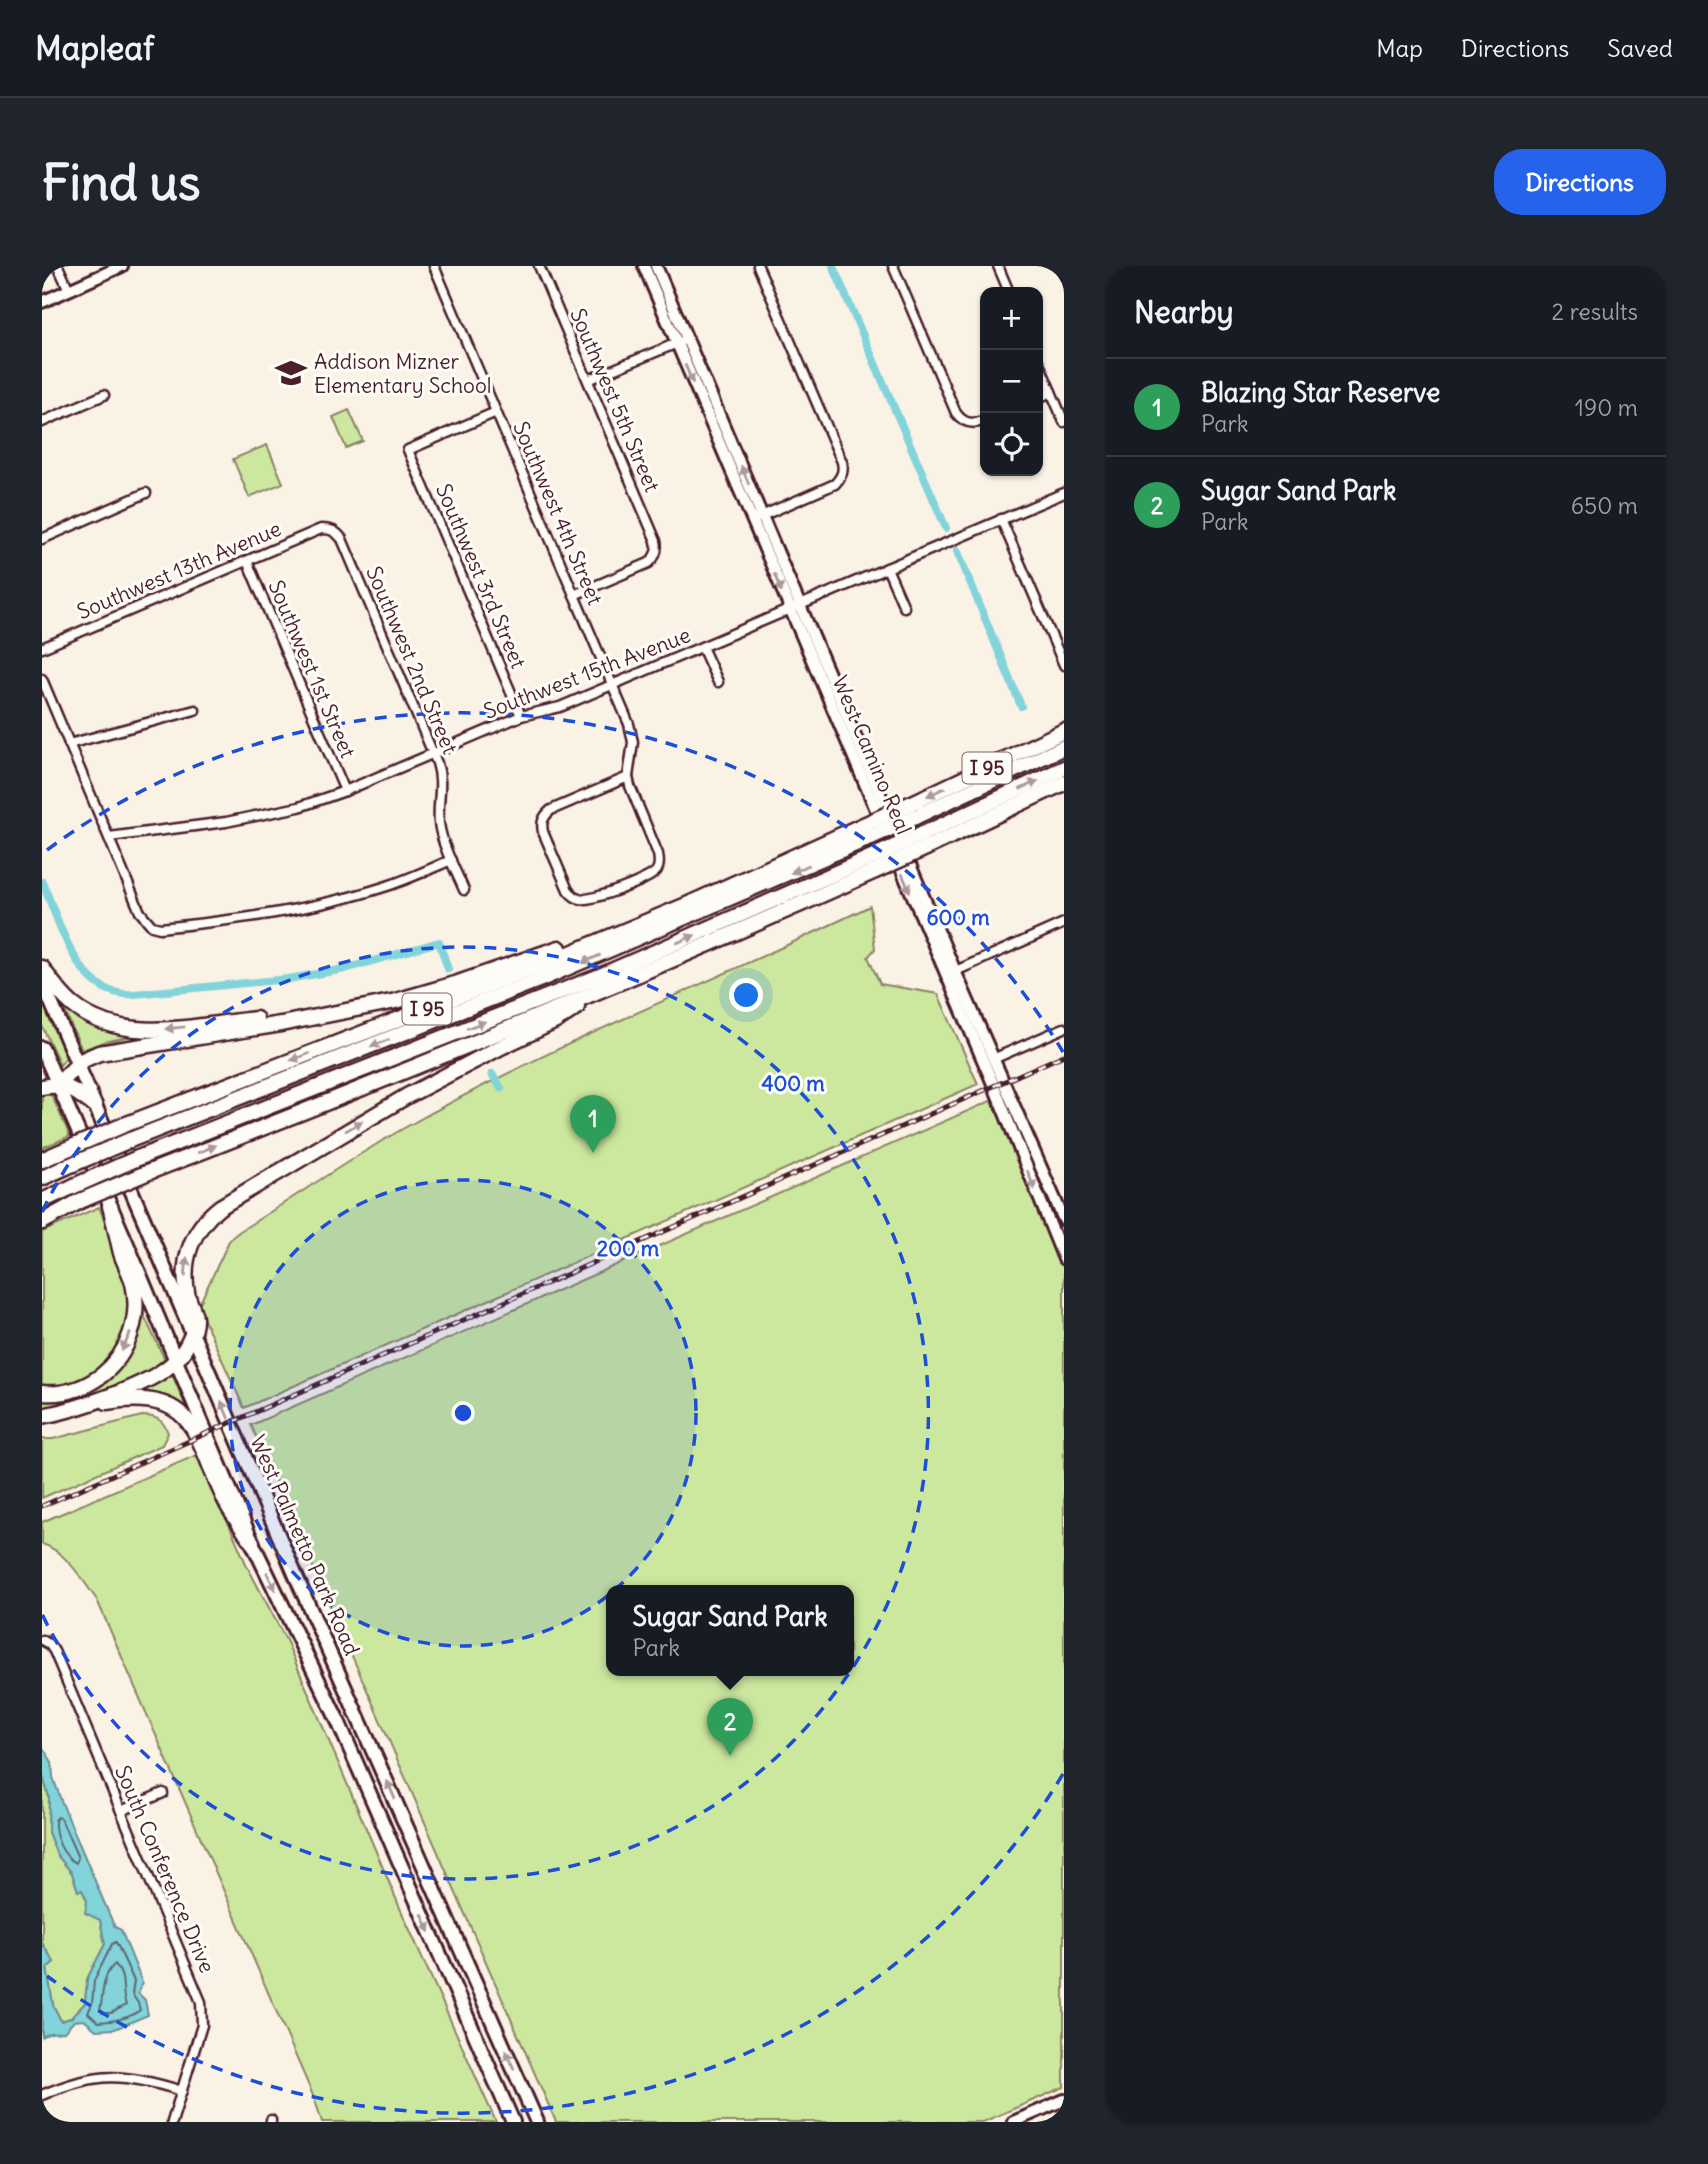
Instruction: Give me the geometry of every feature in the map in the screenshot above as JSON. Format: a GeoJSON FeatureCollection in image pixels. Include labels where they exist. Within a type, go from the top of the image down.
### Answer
{"type":"FeatureCollection","features":[{"type":"Feature","properties":{"kind":"highway","name":"I 95"},"geometry":{"type":"LineString","coordinates":[[42,1160],[63,1160],[124,1125],[530,969],[727,885],[860,835],[1064,731]]}},
{"type":"Feature","properties":{"kind":"highway"},"geometry":{"type":"LineString","coordinates":[[912,810],[1064,747]]}},
{"type":"Feature","properties":{"kind":"highway"},"geometry":{"type":"LineString","coordinates":[[925,841],[1064,768]]}},
{"type":"Feature","properties":{"kind":"highway","name":"I 95"},"geometry":{"type":"LineString","coordinates":[[42,1216],[342,1097],[762,922],[925,841],[1064,783]]}},
{"type":"Feature","properties":{"kind":"highway"},"geometry":{"type":"LineString","coordinates":[[42,1169],[130,1140],[562,971],[860,835]]}},
{"type":"Feature","properties":{"kind":"highway"},"geometry":{"type":"LineString","coordinates":[[42,1202],[138,1158],[873,865]]}},
{"type":"Feature","properties":{"kind":"highway"},"geometry":{"type":"LineString","coordinates":[[58,1084],[77,1063],[89,1056],[110,1050],[317,1017],[396,1002],[445,988],[727,885]]}},
{"type":"Feature","properties":{"kind":"highway"},"geometry":{"type":"LineString","coordinates":[[42,968],[80,1011],[103,1023],[122,1028],[148,1030],[285,1016],[317,1017]]}},
{"type":"Feature","properties":{"kind":"highway"},"geometry":{"type":"LineString","coordinates":[[75,1408],[142,1382],[176,1361],[192,1333],[195,1319],[188,1296],[185,1265],[188,1251],[197,1231],[215,1211],[236,1195],[363,1120],[451,1072],[556,1021],[605,988]]}},
{"type":"Feature","properties":{"kind":"highway"},"geometry":{"type":"LineString","coordinates":[[42,1087],[58,1084],[74,1090],[95,1106]]}},
{"type":"Feature","properties":{"kind":"highway"},"geometry":{"type":"LineString","coordinates":[[42,1178],[63,1160]]}},
{"type":"Feature","properties":{"kind":"highway"},"geometry":{"type":"LineString","coordinates":[[42,1222],[80,1201]]}},
{"type":"Feature","properties":{"kind":"highway"},"geometry":{"type":"LineString","coordinates":[[42,1393],[70,1391],[95,1380],[117,1360],[131,1332],[135,1316],[134,1290],[110,1206]]}},
{"type":"Feature","properties":{"kind":"highway"},"geometry":{"type":"LineString","coordinates":[[42,1416],[137,1399],[155,1401],[179,1413],[195,1429],[228,1506],[252,1542]]}},
{"type":"Feature","properties":{"kind":"main road","name":"West Palmetto Park Road"},"geometry":{"type":"LineString","coordinates":[[42,981],[304,1595],[537,2122]]}},
{"type":"Feature","properties":{"kind":"main road","name":"West Palmetto Park Road"},"geometry":{"type":"LineString","coordinates":[[42,1048],[252,1542],[338,1721],[513,2122]]}},
{"type":"Feature","properties":{"kind":"main road"},"geometry":{"type":"LineString","coordinates":[[399,1860],[418,1852]]}},
{"type":"Feature","properties":{"kind":"street"},"geometry":{"type":"LineString","coordinates":[[58,266],[69,290]]}},
{"type":"Feature","properties":{"kind":"street"},"geometry":{"type":"LineString","coordinates":[[42,302],[122,266]]}},
{"type":"Feature","properties":{"kind":"street","name":"Southwest 4th Street"},"geometry":{"type":"LineString","coordinates":[[434,266],[632,733],[628,777]]}},
{"type":"Feature","properties":{"kind":"street","name":"Southwest 5th Street"},"geometry":{"type":"LineString","coordinates":[[539,266],[657,548],[655,557],[649,563],[574,595]]}},
{"type":"Feature","properties":{"kind":"street","name":"West Camino Real"},"geometry":{"type":"LineString","coordinates":[[643,266],[681,341],[950,973],[1064,1259]]}},
{"type":"Feature","properties":{"kind":"street","name":"West Camino Real"},"geometry":{"type":"LineString","coordinates":[[656,266],[681,341]]}},
{"type":"Feature","properties":{"kind":"street"},"geometry":{"type":"LineString","coordinates":[[757,518],[835,484],[842,473],[842,462],[758,266]]}},
{"type":"Feature","properties":{"kind":"street"},"geometry":{"type":"LineString","coordinates":[[893,266],[956,413],[964,422],[980,422]]}},
{"type":"Feature","properties":{"kind":"street"},"geometry":{"type":"LineString","coordinates":[[998,266],[1007,287]]}},
{"type":"Feature","properties":{"kind":"street"},"geometry":{"type":"LineString","coordinates":[[588,380],[681,341]]}},
{"type":"Feature","properties":{"kind":"street"},"geometry":{"type":"LineString","coordinates":[[1043,372],[1064,422]]}},
{"type":"Feature","properties":{"kind":"street"},"geometry":{"type":"LineString","coordinates":[[1043,396],[1051,392]]}},
{"type":"Feature","properties":{"kind":"street"},"geometry":{"type":"LineString","coordinates":[[42,422],[104,395]]}},
{"type":"Feature","properties":{"kind":"street","name":"Southwest 3rd Street"},"geometry":{"type":"LineString","coordinates":[[496,412],[408,450],[521,716]]}},
{"type":"Feature","properties":{"kind":"street"},"geometry":{"type":"LineString","coordinates":[[42,539],[146,493]]}},
{"type":"Feature","properties":{"kind":"street","name":"Southwest 15th Avenue"},"geometry":{"type":"LineString","coordinates":[[108,837],[252,818],[299,807],[345,791],[521,716],[560,707],[1064,493]]}},
{"type":"Feature","properties":{"kind":"street"},"geometry":{"type":"LineString","coordinates":[[1001,519],[1064,665]]}},
{"type":"Feature","properties":{"kind":"street","name":"Southwest 13th Avenue"},"geometry":{"type":"LineString","coordinates":[[42,648],[321,529],[331,530]]}},
{"type":"Feature","properties":{"kind":"street","name":"Southwest 2nd Street"},"geometry":{"type":"LineString","coordinates":[[331,530],[342,540],[433,754],[441,779],[440,826],[464,890]]}},
{"type":"Feature","properties":{"kind":"street","name":"Southwest 1st Street"},"geometry":{"type":"LineString","coordinates":[[247,561],[345,791]]}},
{"type":"Feature","properties":{"kind":"street"},"geometry":{"type":"LineString","coordinates":[[887,568],[904,607]]}},
{"type":"Feature","properties":{"kind":"street"},"geometry":{"type":"LineString","coordinates":[[702,647],[718,682]]}},
{"type":"Feature","properties":{"kind":"street"},"geometry":{"type":"LineString","coordinates":[[42,679],[140,912],[148,924],[160,928],[268,914],[379,889],[451,860]]}},
{"type":"Feature","properties":{"kind":"street"},"geometry":{"type":"LineString","coordinates":[[69,744],[195,710]]}},
{"type":"Feature","properties":{"kind":"street"},"geometry":{"type":"LineString","coordinates":[[628,777],[658,854],[660,861],[657,870],[651,876],[589,899],[573,896],[543,832],[544,816],[551,810],[628,777]]}},
{"type":"Feature","properties":{"kind":"street"},"geometry":{"type":"LineString","coordinates":[[950,973],[1064,923]]}},
{"type":"Feature","properties":{"kind":"street","name":"West Camino Real"},"geometry":{"type":"LineString","coordinates":[[950,973],[993,1059],[1064,1220]]}},
{"type":"Feature","properties":{"kind":"street"},"geometry":{"type":"LineString","coordinates":[[993,1059],[1064,1028]]}},
{"type":"Feature","properties":{"kind":"street","name":"South Conference Drive"},"geometry":{"type":"LineString","coordinates":[[42,1640],[54,1651],[201,2002],[202,2025],[172,2122]]}},
{"type":"Feature","properties":{"kind":"street"},"geometry":{"type":"LineString","coordinates":[[121,1811],[163,1793]]}},
{"type":"Feature","properties":{"kind":"street"},"geometry":{"type":"LineString","coordinates":[[42,2095],[72,2082],[111,2076],[143,2079],[182,2091]]}},
{"type":"Feature","properties":{"kind":"street"},"geometry":{"type":"LineString","coordinates":[[1013,2122],[1064,2100]]}},
{"type":"Feature","properties":{"kind":"green space"},"geometry":{"type":"Polygon","coordinates":[[[349,410],[363,441],[346,448],[333,417],[349,410]]]}},
{"type":"Feature","properties":{"kind":"green space"},"geometry":{"type":"Polygon","coordinates":[[[267,445],[283,483],[249,497],[233,459],[267,445]]]}},
{"type":"Feature","properties":{"kind":"green space"},"geometry":{"type":"Polygon","coordinates":[[[870,906],[875,949],[868,957],[880,984],[938,994],[978,1084],[244,1408],[198,1307],[230,1239],[364,1152],[462,1096],[870,906]]]}},
{"type":"Feature","properties":{"kind":"green space"},"geometry":{"type":"Polygon","coordinates":[[[42,1000],[67,1056],[60,1065],[42,1026],[42,1000]]]}},
{"type":"Feature","properties":{"kind":"green space"},"geometry":{"type":"Polygon","coordinates":[[[61,1002],[96,1025],[137,1035],[82,1050],[61,1002]]]}},
{"type":"Feature","properties":{"kind":"green space"},"geometry":{"type":"Polygon","coordinates":[[[42,1094],[52,1096],[70,1136],[42,1148],[42,1094]]]}},
{"type":"Feature","properties":{"kind":"green space"},"geometry":{"type":"Polygon","coordinates":[[[995,1099],[1064,1264],[1064,2087],[983,2122],[556,2122],[251,1425],[995,1099]]]}},
{"type":"Feature","properties":{"kind":"green space"},"geometry":{"type":"Polygon","coordinates":[[[99,1207],[125,1269],[131,1292],[130,1326],[106,1365],[74,1385],[42,1389],[42,1232],[99,1207]]]}},
{"type":"Feature","properties":{"kind":"green space"},"geometry":{"type":"Polygon","coordinates":[[[141,1309],[163,1360],[136,1379],[73,1404],[42,1411],[42,1398],[104,1379],[141,1309]]]}},
{"type":"Feature","properties":{"kind":"green space"},"geometry":{"type":"Polygon","coordinates":[[[172,1374],[189,1414],[168,1398],[138,1391],[172,1374]]]}},
{"type":"Feature","properties":{"kind":"green space"},"geometry":{"type":"Polygon","coordinates":[[[142,1416],[155,1418],[164,1424],[168,1433],[162,1445],[42,1498],[42,1439],[53,1439],[142,1416]]]}},
{"type":"Feature","properties":{"kind":"green space"},"geometry":{"type":"Polygon","coordinates":[[[199,1454],[247,1566],[286,1640],[400,1908],[496,2122],[322,2122],[315,2100],[97,1600],[66,1560],[42,1544],[42,1522],[199,1454]]]}},
{"type":"Feature","properties":{"kind":"green space"},"geometry":{"type":"Polygon","coordinates":[[[42,1773],[49,1797],[48,1832],[57,1855],[72,1873],[78,1891],[82,1890],[100,1920],[105,1944],[87,1979],[85,2003],[71,2018],[61,2021],[53,2005],[47,1968],[54,1962],[42,1943],[42,1773]]]}},
{"type":"Feature","properties":{"kind":"water"},"geometry":{"type":"Polygon","coordinates":[[[42,1746],[52,1762],[53,1777],[62,1803],[109,1914],[115,1927],[121,1930],[142,1982],[138,1993],[145,2000],[148,2015],[115,2029],[96,2030],[84,2020],[74,2021],[64,2032],[50,2033],[42,2037],[42,1943],[54,1962],[47,1968],[53,2005],[61,2021],[71,2018],[85,2003],[87,1979],[105,1944],[100,1920],[85,1913],[87,1901],[82,1890],[78,1891],[72,1873],[57,1855],[48,1832],[49,1797],[42,1773],[42,1746]]]}},
{"type":"Feature","properties":{"kind":"waterway"},"geometry":{"type":"LineString","coordinates":[[833,266],[946,528]]}},
{"type":"Feature","properties":{"kind":"waterway"},"geometry":{"type":"LineString","coordinates":[[957,550],[1021,706]]}},
{"type":"Feature","properties":{"kind":"waterway"},"geometry":{"type":"LineString","coordinates":[[42,882],[64,937],[85,972],[98,984],[114,992],[134,994],[288,979],[345,969],[439,942],[448,969]]}},
{"type":"Feature","properties":{"kind":"waterway"},"geometry":{"type":"LineString","coordinates":[[492,1074],[501,1088]]}},
{"type":"Feature","properties":{"kind":"railway"},"geometry":{"type":"LineString","coordinates":[[42,1506],[1064,1055]]}},
{"type":"Feature","properties":{"kind":"place","name":"Addison Mizner Elementary School"},"geometry":{"type":"Point","coordinates":[291,373]}},
{"type":"Feature","properties":{"kind":"place","name":"Blazing Star Reserve"},"geometry":{"type":"Point","coordinates":[593,1153]}},
{"type":"Feature","properties":{"kind":"place","name":"Sugar Sand Park"},"geometry":{"type":"Point","coordinates":[730,1756]}}]}
